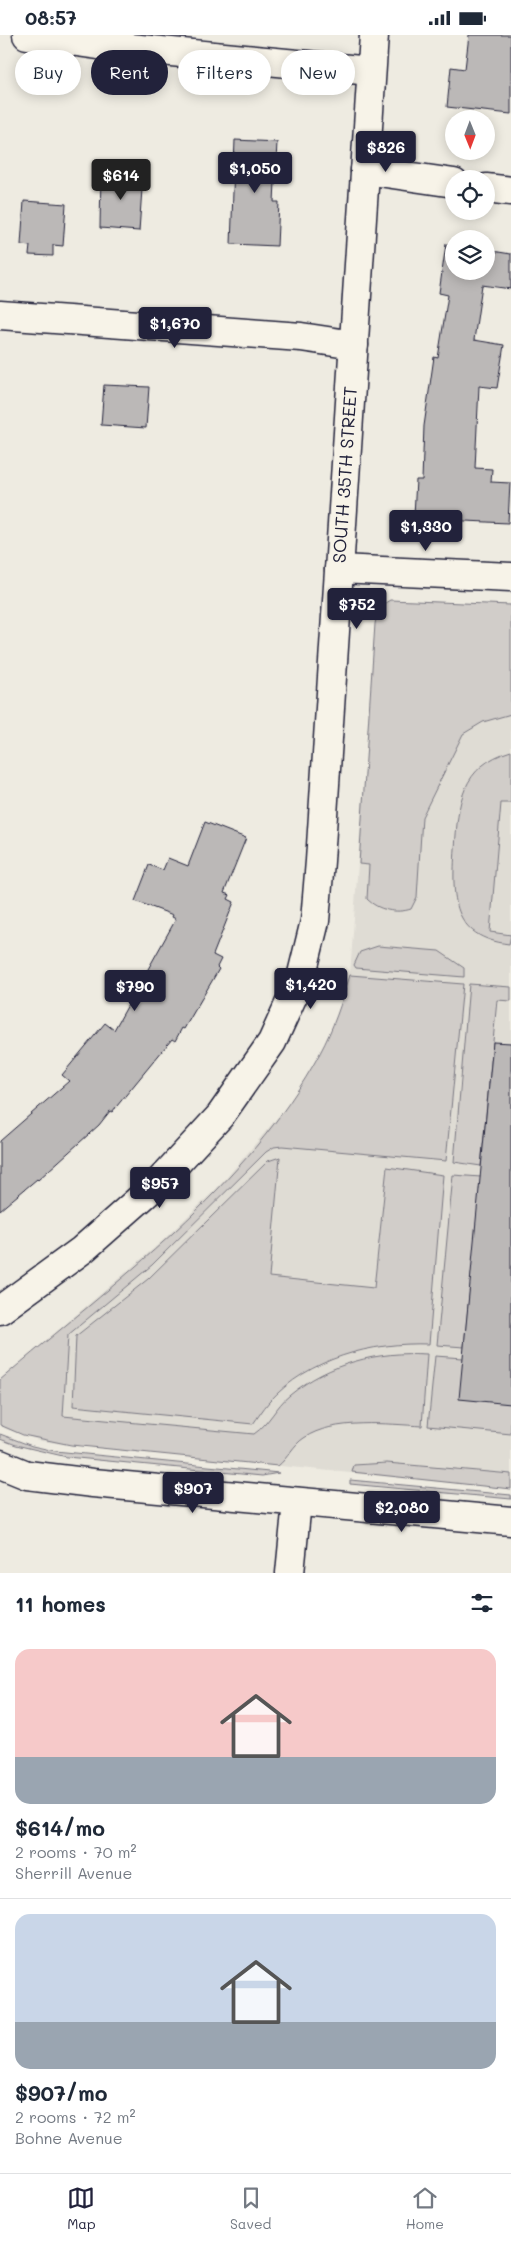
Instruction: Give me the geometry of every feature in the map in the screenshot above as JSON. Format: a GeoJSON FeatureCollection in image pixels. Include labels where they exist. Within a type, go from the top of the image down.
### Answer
{"type":"FeatureCollection","features":[{"type":"Feature","properties":{"kind":"street"},"geometry":{"type":"LineString","coordinates":[[27,35],[98,45],[371,71]]}},
{"type":"Feature","properties":{"kind":"street","name":"SOUTH 35TH STREET"},"geometry":{"type":"LineString","coordinates":[[0,1310],[82,1250],[158,1183],[220,1116],[264,1053],[288,1011],[301,978],[314,921],[331,707],[374,35]]}},
{"type":"Feature","properties":{"kind":"street"},"geometry":{"type":"LineString","coordinates":[[365,170],[445,182]]}},
{"type":"Feature","properties":{"kind":"street"},"geometry":{"type":"LineString","coordinates":[[495,189],[511,191]]}},
{"type":"Feature","properties":{"kind":"street"},"geometry":{"type":"LineString","coordinates":[[0,315],[301,337],[354,345]]}},
{"type":"Feature","properties":{"kind":"street"},"geometry":{"type":"LineString","coordinates":[[339,569],[511,577]]}},
{"type":"Feature","properties":{"kind":"street"},"geometry":{"type":"LineString","coordinates":[[0,1464],[27,1475],[511,1521]]}},
{"type":"Feature","properties":{"kind":"street"},"geometry":{"type":"LineString","coordinates":[[290,1573],[297,1501]]}},
{"type":"Feature","properties":{"kind":"shaded area"},"geometry":{"type":"Polygon","coordinates":[[[390,600],[511,605],[511,1489],[71,1445],[41,1441],[6,1429],[0,1425],[0,1380],[160,1243],[222,1183],[288,1105],[321,1053],[338,1014],[350,975],[375,624],[377,612],[383,604],[390,600]]]}},
{"type":"Feature","properties":{"kind":"shaded area"},"geometry":{"type":"Polygon","coordinates":[[[390,600],[511,605],[511,714],[483,722],[463,734],[422,817],[417,897],[411,909],[399,911],[376,906],[367,899],[369,865],[359,864],[375,624],[379,610],[390,600]]]}},
{"type":"Feature","properties":{"kind":"shaded area"},"geometry":{"type":"Polygon","coordinates":[[[511,751],[511,803],[501,803],[490,932],[511,935],[509,944],[490,940],[476,933],[466,924],[459,912],[455,898],[454,867],[458,816],[465,788],[472,776],[482,766],[494,758],[511,751]]]}},
{"type":"Feature","properties":{"kind":"shaded area"},"geometry":{"type":"Polygon","coordinates":[[[378,946],[439,951],[464,968],[464,977],[356,968],[354,965],[360,952],[378,946]]]}},
{"type":"Feature","properties":{"kind":"shaded area"},"geometry":{"type":"Polygon","coordinates":[[[350,975],[463,984],[446,1161],[282,1146],[274,1147],[266,1152],[152,1265],[68,1335],[63,1416],[254,1434],[290,1395],[305,1384],[338,1367],[372,1357],[427,1354],[422,1426],[361,1424],[330,1427],[304,1438],[278,1466],[71,1445],[23,1435],[0,1425],[0,1380],[133,1269],[176,1230],[217,1190],[255,1147],[290,1102],[320,1053],[329,1034],[350,975]]]}},
{"type":"Feature","properties":{"kind":"shaded area"},"geometry":{"type":"Polygon","coordinates":[[[469,984],[511,987],[511,1001],[497,1000],[481,1166],[454,1162],[469,984]]]}},
{"type":"Feature","properties":{"kind":"shaded area"},"geometry":{"type":"Polygon","coordinates":[[[280,1157],[269,1277],[374,1288],[387,1167],[443,1175],[429,1344],[385,1346],[363,1350],[322,1364],[303,1374],[285,1387],[269,1402],[253,1424],[73,1406],[76,1336],[148,1279],[268,1161],[280,1157]]]}},
{"type":"Feature","properties":{"kind":"shaded area"},"geometry":{"type":"Polygon","coordinates":[[[453,1175],[481,1177],[464,1347],[437,1345],[453,1175]]]}},
{"type":"Feature","properties":{"kind":"shaded area"},"geometry":{"type":"Polygon","coordinates":[[[435,1356],[463,1358],[511,1404],[511,1434],[428,1426],[435,1356]]]}},
{"type":"Feature","properties":{"kind":"shaded area"},"geometry":{"type":"Polygon","coordinates":[[[0,1434],[32,1446],[55,1451],[279,1473],[262,1476],[67,1457],[16,1445],[0,1439],[0,1434]]]}},
{"type":"Feature","properties":{"kind":"shaded area"},"geometry":{"type":"Polygon","coordinates":[[[387,1463],[511,1474],[511,1489],[352,1472],[354,1465],[387,1463]]]}},
{"type":"Feature","properties":{"kind":"shaded area"},"geometry":{"type":"Polygon","coordinates":[[[350,1480],[511,1495],[511,1499],[350,1484],[350,1480]]]}},
{"type":"Feature","properties":{"kind":"building"},"geometry":{"type":"Polygon","coordinates":[[[469,35],[511,35],[511,114],[495,112],[495,110],[447,107],[451,67],[465,69],[469,35]]]}},
{"type":"Feature","properties":{"kind":"building"},"geometry":{"type":"Polygon","coordinates":[[[235,140],[277,142],[274,202],[279,202],[277,246],[231,244],[235,140]]]}},
{"type":"Feature","properties":{"kind":"building"},"geometry":{"type":"Polygon","coordinates":[[[101,172],[143,175],[139,231],[100,228],[101,172]]]}},
{"type":"Feature","properties":{"kind":"building"},"geometry":{"type":"Polygon","coordinates":[[[24,201],[66,204],[63,246],[53,245],[53,256],[29,255],[30,246],[21,245],[24,201]]]}},
{"type":"Feature","properties":{"kind":"building"},"geometry":{"type":"Polygon","coordinates":[[[445,251],[445,280],[495,280],[495,251],[511,254],[511,289],[482,285],[474,340],[504,345],[497,388],[479,386],[475,468],[492,469],[491,482],[510,483],[508,523],[423,519],[423,515],[414,515],[416,480],[422,480],[424,426],[434,357],[438,358],[448,295],[439,293],[445,251]]]}},
{"type":"Feature","properties":{"kind":"building"},"geometry":{"type":"Polygon","coordinates":[[[104,385],[149,387],[146,428],[101,425],[104,385]]]}},
{"type":"Feature","properties":{"kind":"building"},"geometry":{"type":"Polygon","coordinates":[[[205,822],[246,838],[224,893],[230,895],[228,899],[234,902],[213,955],[221,959],[217,967],[219,969],[184,1029],[182,1028],[175,1041],[172,1039],[112,1112],[110,1111],[99,1125],[38,1180],[0,1210],[0,1141],[69,1081],[62,1075],[105,1023],[114,1030],[176,919],[172,917],[173,915],[135,901],[149,865],[163,870],[168,858],[188,866],[205,822]]]}},
{"type":"Feature","properties":{"kind":"building"},"geometry":{"type":"Polygon","coordinates":[[[493,1042],[511,1043],[511,1404],[459,1399],[493,1042]]]}}]}
